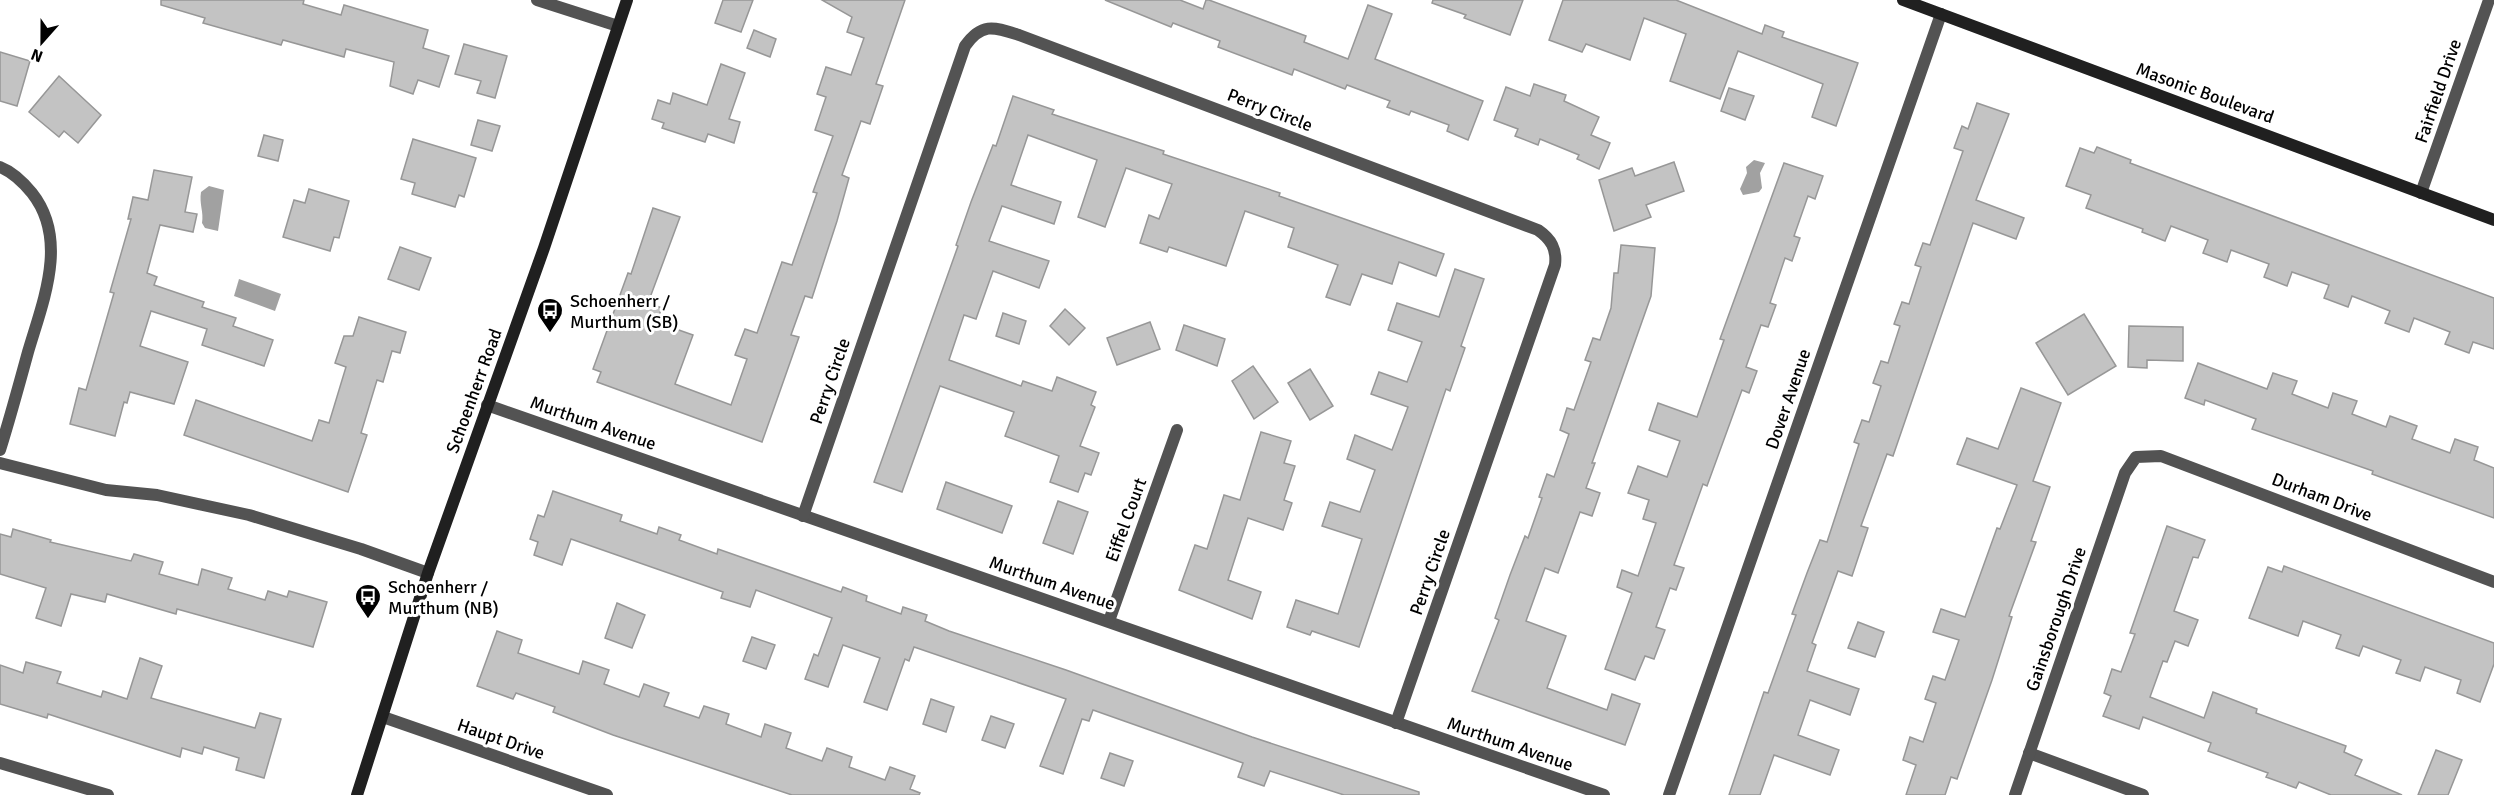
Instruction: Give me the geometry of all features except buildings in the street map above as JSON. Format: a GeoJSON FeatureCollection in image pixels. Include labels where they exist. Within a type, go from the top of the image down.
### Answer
{"type":"FeatureCollection","features":[{"type":"Feature","properties":{"kind":"main road","name":"Schoenherr Road"},"geometry":{"type":"LineString","coordinates":[[357,795],[428,573],[541,258],[627,0]]}},
{"type":"Feature","properties":{"kind":"main road","name":"Masonic Boulevard"},"geometry":{"type":"LineString","coordinates":[[1903,0],[2494,220]]}},
{"type":"Feature","properties":{"kind":"street"},"geometry":{"type":"LineString","coordinates":[[537,0],[618,26]]}},
{"type":"Feature","properties":{"kind":"street","name":"Fairfield Drive"},"geometry":{"type":"LineString","coordinates":[[2421,193],[2489,0]]}},
{"type":"Feature","properties":{"kind":"street","name":"Dover Avenue"},"geometry":{"type":"LineString","coordinates":[[1669,795],[1941,14]]}},
{"type":"Feature","properties":{"kind":"street","name":"Perry Circle"},"geometry":{"type":"LineString","coordinates":[[803,516],[962,53],[974,34],[986,28],[1019,35],[1538,230],[1548,237],[1554,248],[1555,265],[1396,723]]}},
{"type":"Feature","properties":{"kind":"street"},"geometry":{"type":"LineString","coordinates":[[0,167],[26,185],[40,204],[49,225],[51,251],[44,298],[0,450]]}},
{"type":"Feature","properties":{"kind":"street","name":"Murthum Avenue"},"geometry":{"type":"LineString","coordinates":[[487,405],[1604,795]]}},
{"type":"Feature","properties":{"kind":"street","name":"Eiffel Court"},"geometry":{"type":"LineString","coordinates":[[1109,621],[1177,430]]}},
{"type":"Feature","properties":{"kind":"street","name":"Durham Drive"},"geometry":{"type":"LineString","coordinates":[[2136,457],[2161,456],[2494,582]]}},
{"type":"Feature","properties":{"kind":"street","name":"Gainsborough Drive"},"geometry":{"type":"LineString","coordinates":[[2015,795],[2125,473],[2136,457]]}},
{"type":"Feature","properties":{"kind":"street"},"geometry":{"type":"LineString","coordinates":[[0,464],[106,490],[157,495],[249,515],[361,549],[428,573]]}},
{"type":"Feature","properties":{"kind":"street","name":"Haupt Drive"},"geometry":{"type":"LineString","coordinates":[[383,717],[607,795]]}},
{"type":"Feature","properties":{"kind":"street"},"geometry":{"type":"LineString","coordinates":[[2029,753],[2143,795]]}},
{"type":"Feature","properties":{"kind":"street"},"geometry":{"type":"LineString","coordinates":[[0,764],[108,795]]}},
{"type":"Feature","properties":{"kind":"shaded area"},"geometry":{"type":"Polygon","coordinates":[[[1754,160],[1765,163],[1760,173],[1762,188],[1759,192],[1743,195],[1740,189],[1747,173],[1746,167],[1754,160]]]}},
{"type":"Feature","properties":{"kind":"shaded area"},"geometry":{"type":"Polygon","coordinates":[[[209,186],[224,190],[218,231],[205,228],[202,223],[201,192],[209,186]]]}},
{"type":"Feature","properties":{"kind":"shaded area"},"geometry":{"type":"Polygon","coordinates":[[[239,279],[281,294],[275,311],[234,296],[239,279]]]}},
{"type":"Feature","properties":{"kind":"place","name":"Schoenherr / Murthum (SB)"},"geometry":{"type":"Point","coordinates":[550,334]}},
{"type":"Feature","properties":{"kind":"place","name":"Schoenherr / Murthum (NB)"},"geometry":{"type":"Point","coordinates":[368,620]}}]}
